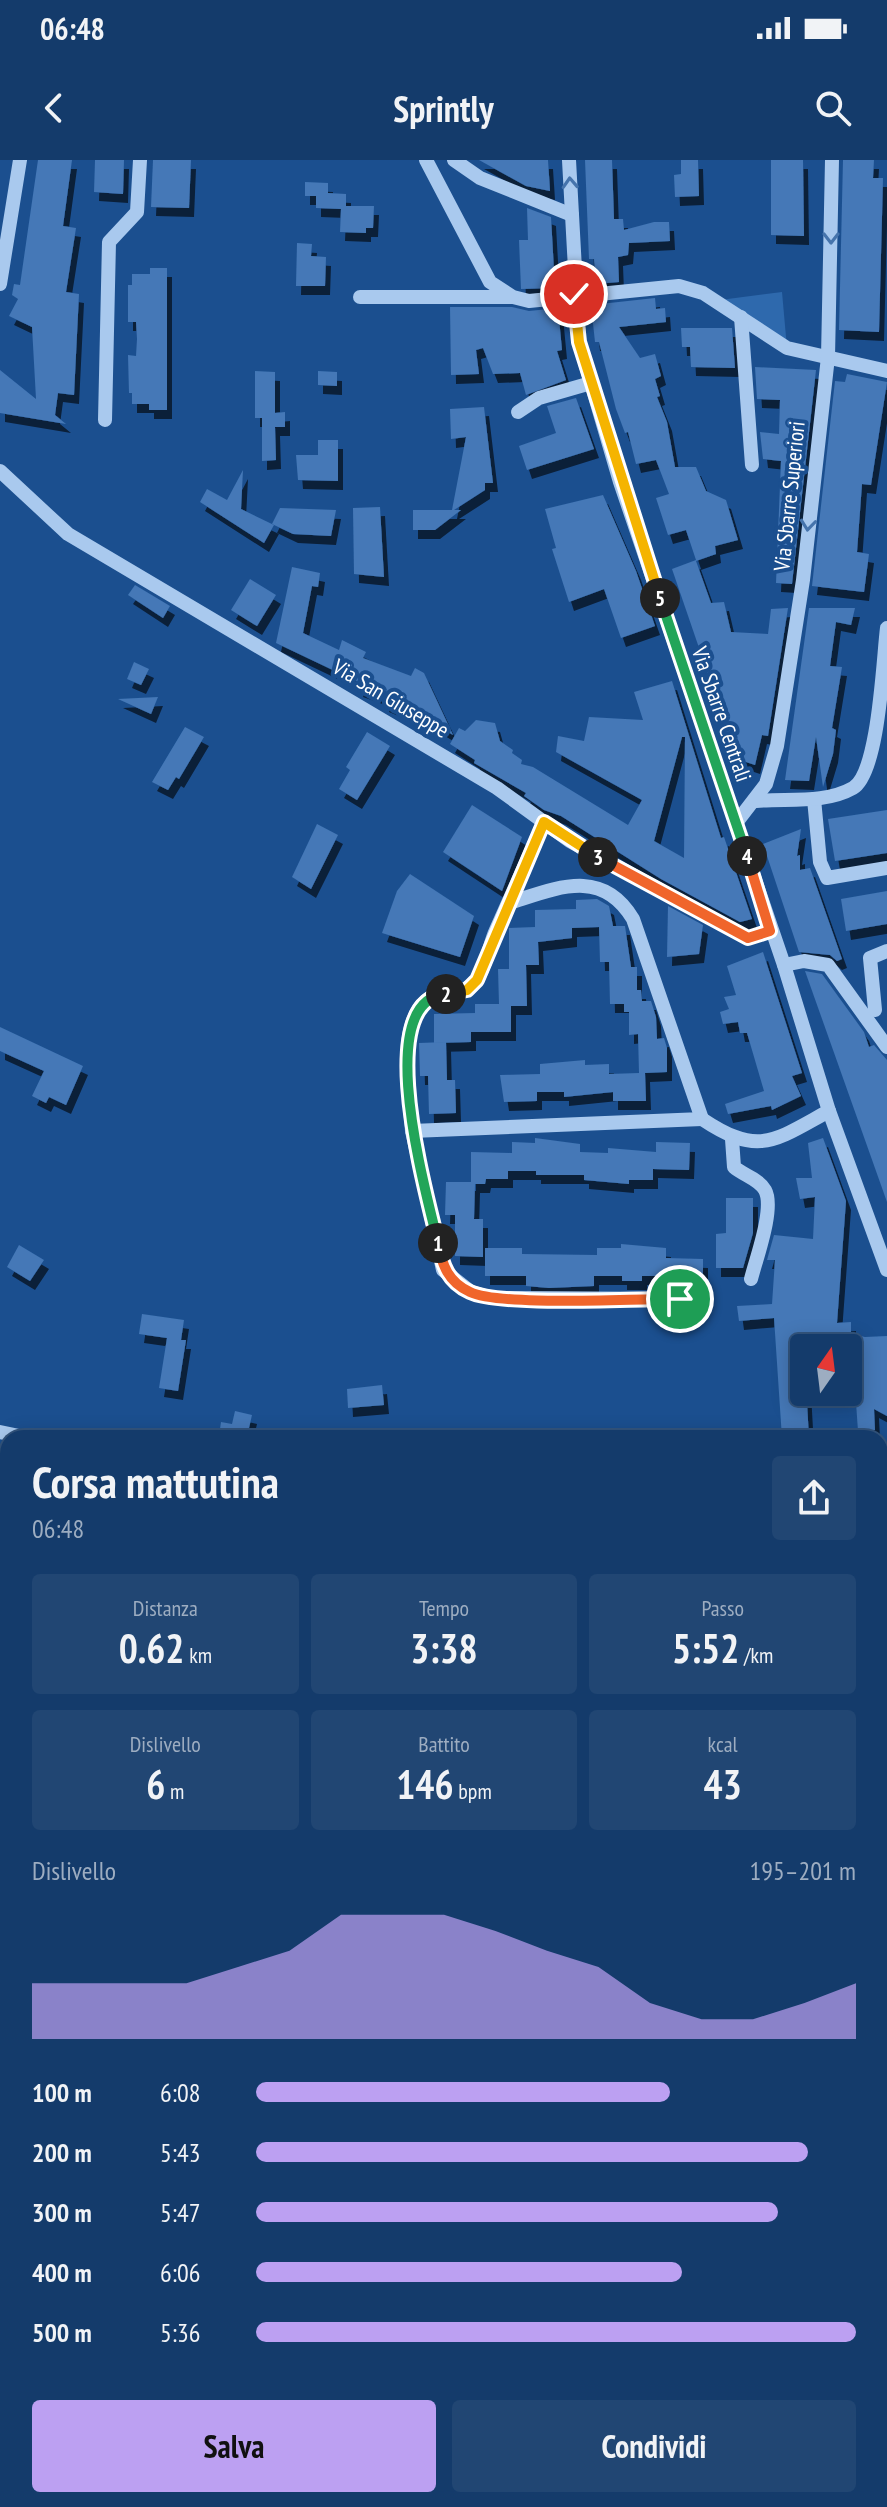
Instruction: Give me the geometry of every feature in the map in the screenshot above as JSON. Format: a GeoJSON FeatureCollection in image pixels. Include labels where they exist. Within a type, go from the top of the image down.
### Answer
{"type":"FeatureCollection","features":[{"type":"Feature","properties":{"kind":"street"},"geometry":{"type":"LineString","coordinates":[[0,284],[20,160]]}},
{"type":"Feature","properties":{"kind":"street"},"geometry":{"type":"LineString","coordinates":[[105,420],[109,242],[137,212],[140,160]]}},
{"type":"Feature","properties":{"kind":"street"},"geometry":{"type":"LineString","coordinates":[[426,160],[490,282],[513,297]]}},
{"type":"Feature","properties":{"kind":"street"},"geometry":{"type":"LineString","coordinates":[[454,160],[480,178],[572,215]]}},
{"type":"Feature","properties":{"kind":"street","name":"Via Sbarre Centrali"},"geometry":{"type":"LineString","coordinates":[[569,160],[579,342],[620,482],[784,965],[829,1111],[887,1270]]}},
{"type":"Feature","properties":{"kind":"street","name":"Via Sbarre Superiori"},"geometry":{"type":"LineString","coordinates":[[736,823],[756,801],[766,784],[777,746],[803,580],[828,357],[832,160]]}},
{"type":"Feature","properties":{"kind":"street"},"geometry":{"type":"LineString","coordinates":[[360,297],[513,297],[529,301],[574,294],[679,286],[703,293],[787,348],[887,371]]}},
{"type":"Feature","properties":{"kind":"street"},"geometry":{"type":"LineString","coordinates":[[741,317],[752,465]]}},
{"type":"Feature","properties":{"kind":"street"},"geometry":{"type":"LineString","coordinates":[[518,412],[539,398],[591,383]]}},
{"type":"Feature","properties":{"kind":"street","name":"Via San Giuseppe"},"geometry":{"type":"LineString","coordinates":[[0,471],[68,534],[335,689],[497,788],[570,841],[713,922],[748,938],[770,931]]}},
{"type":"Feature","properties":{"kind":"street"},"geometry":{"type":"LineString","coordinates":[[756,801],[814,799],[850,790],[859,784],[873,745],[887,628]]}},
{"type":"Feature","properties":{"kind":"street"},"geometry":{"type":"LineString","coordinates":[[814,799],[820,862],[827,878],[887,868]]}},
{"type":"Feature","properties":{"kind":"street"},"geometry":{"type":"LineString","coordinates":[[544,822],[477,980],[467,990],[434,995],[420,1004],[413,1018],[407,1049],[412,1131],[443,1270],[471,1292],[492,1298],[680,1299]]}},
{"type":"Feature","properties":{"kind":"street"},"geometry":{"type":"LineString","coordinates":[[509,903],[562,887],[598,887],[622,899],[633,919],[702,1119]]}},
{"type":"Feature","properties":{"kind":"street"},"geometry":{"type":"LineString","coordinates":[[875,1010],[870,958],[887,951]]}},
{"type":"Feature","properties":{"kind":"street"},"geometry":{"type":"LineString","coordinates":[[784,965],[804,961],[828,965],[887,1047]]}},
{"type":"Feature","properties":{"kind":"street"},"geometry":{"type":"LineString","coordinates":[[412,1131],[702,1119],[732,1139],[772,1142],[829,1111]]}},
{"type":"Feature","properties":{"kind":"street"},"geometry":{"type":"LineString","coordinates":[[732,1139],[734,1167],[764,1188],[767,1197],[767,1214],[751,1279]]}},
{"type":"Feature","properties":{"kind":"shaded area"},"geometry":{"type":"Polygon","coordinates":[[[782,292],[787,348],[720,300],[782,292]]]}},
{"type":"Feature","properties":{"kind":"building"},"geometry":{"type":"Polygon","coordinates":[[[38,160],[72,160],[63,226],[76,228],[66,292],[79,294],[74,395],[58,393],[55,415],[66,424],[0,413],[0,370],[36,399],[32,327],[9,316],[18,299],[12,295],[14,284],[20,285],[38,160]]]}},
{"type":"Feature","properties":{"kind":"building"},"geometry":{"type":"Polygon","coordinates":[[[95,160],[124,160],[123,194],[94,192],[95,160]]]}},
{"type":"Feature","properties":{"kind":"building"},"geometry":{"type":"Polygon","coordinates":[[[153,160],[191,160],[189,208],[151,207],[153,160]]]}},
{"type":"Feature","properties":{"kind":"building"},"geometry":{"type":"Polygon","coordinates":[[[479,160],[548,160],[550,191],[526,186],[479,160]]]}},
{"type":"Feature","properties":{"kind":"building"},"geometry":{"type":"Polygon","coordinates":[[[585,160],[612,160],[614,219],[623,219],[624,230],[654,222],[669,222],[670,241],[629,243],[628,255],[618,257],[619,282],[596,284],[594,259],[589,259],[585,160]]]}},
{"type":"Feature","properties":{"kind":"building"},"geometry":{"type":"Polygon","coordinates":[[[681,160],[698,160],[699,196],[675,197],[674,175],[681,174],[681,160]]]}},
{"type":"Feature","properties":{"kind":"building"},"geometry":{"type":"Polygon","coordinates":[[[771,160],[803,160],[804,236],[771,235],[771,160]]]}},
{"type":"Feature","properties":{"kind":"building"},"geometry":{"type":"Polygon","coordinates":[[[843,160],[874,160],[873,178],[883,178],[879,332],[839,330],[843,160]]]}},
{"type":"Feature","properties":{"kind":"building"},"geometry":{"type":"Polygon","coordinates":[[[305,182],[328,183],[328,193],[346,194],[346,206],[374,206],[373,228],[366,228],[366,233],[340,232],[341,209],[316,208],[316,196],[305,196],[305,182]]]}},
{"type":"Feature","properties":{"kind":"building"},"geometry":{"type":"Polygon","coordinates":[[[527,208],[551,217],[555,288],[521,289],[519,240],[528,240],[527,208]]]}},
{"type":"Feature","properties":{"kind":"building"},"geometry":{"type":"Polygon","coordinates":[[[297,243],[312,244],[311,256],[326,257],[325,286],[296,286],[297,243]]]}},
{"type":"Feature","properties":{"kind":"building"},"geometry":{"type":"Polygon","coordinates":[[[150,268],[167,268],[167,410],[149,410],[149,404],[132,404],[132,393],[129,393],[128,355],[136,356],[137,339],[136,322],[128,322],[128,285],[132,285],[132,274],[150,274],[150,268]]]}},
{"type":"Feature","properties":{"kind":"building"},"geometry":{"type":"Polygon","coordinates":[[[655,298],[656,309],[665,308],[666,322],[619,327],[640,358],[655,354],[661,376],[655,379],[660,396],[657,397],[667,422],[675,467],[696,467],[706,491],[726,500],[738,540],[715,546],[716,554],[696,561],[711,603],[724,602],[731,632],[768,634],[771,609],[788,608],[768,736],[762,735],[755,765],[734,758],[736,751],[729,749],[720,709],[672,569],[696,560],[686,530],[668,535],[656,498],[669,494],[656,460],[636,464],[628,432],[625,433],[616,409],[599,342],[595,342],[591,305],[655,298]]]}},
{"type":"Feature","properties":{"kind":"building"},"geometry":{"type":"Polygon","coordinates":[[[450,307],[512,307],[529,311],[558,308],[562,350],[557,351],[566,380],[526,395],[520,373],[493,374],[483,348],[476,350],[479,374],[451,375],[450,307]]]}},
{"type":"Feature","properties":{"kind":"building"},"geometry":{"type":"Polygon","coordinates":[[[681,328],[732,328],[735,368],[691,367],[690,347],[682,347],[681,328]]]}},
{"type":"Feature","properties":{"kind":"building"},"geometry":{"type":"Polygon","coordinates":[[[755,367],[816,370],[792,584],[776,583],[781,461],[763,459],[760,432],[779,434],[780,400],[757,399],[755,367]]]}},
{"type":"Feature","properties":{"kind":"building"},"geometry":{"type":"Polygon","coordinates":[[[255,371],[275,372],[275,413],[285,412],[285,427],[275,427],[276,460],[262,461],[262,418],[255,418],[255,371]]]}},
{"type":"Feature","properties":{"kind":"building"},"geometry":{"type":"Polygon","coordinates":[[[318,371],[337,372],[337,386],[318,385],[318,371]]]}},
{"type":"Feature","properties":{"kind":"building"},"geometry":{"type":"Polygon","coordinates":[[[847,374],[887,382],[871,485],[862,484],[857,552],[869,554],[864,592],[812,586],[835,381],[845,382],[847,374]]]}},
{"type":"Feature","properties":{"kind":"building"},"geometry":{"type":"Polygon","coordinates":[[[576,398],[594,449],[527,470],[519,446],[556,433],[547,406],[576,398]]]}},
{"type":"Feature","properties":{"kind":"building"},"geometry":{"type":"Polygon","coordinates":[[[484,407],[493,483],[485,483],[485,490],[454,510],[461,510],[435,530],[413,530],[413,510],[452,510],[466,437],[451,439],[450,409],[484,407]]]}},
{"type":"Feature","properties":{"kind":"building"},"geometry":{"type":"Polygon","coordinates":[[[318,440],[338,440],[338,481],[298,480],[296,455],[318,455],[318,440]]]}},
{"type":"Feature","properties":{"kind":"building"},"geometry":{"type":"Polygon","coordinates":[[[243,470],[241,509],[274,525],[264,543],[200,502],[207,489],[227,500],[243,470]]]}},
{"type":"Feature","properties":{"kind":"building"},"geometry":{"type":"Polygon","coordinates":[[[603,495],[636,571],[655,626],[621,638],[604,589],[569,602],[552,549],[556,548],[545,509],[603,495]]]}},
{"type":"Feature","properties":{"kind":"building"},"geometry":{"type":"Polygon","coordinates":[[[380,507],[384,577],[354,574],[353,508],[380,507]]]}},
{"type":"Feature","properties":{"kind":"building"},"geometry":{"type":"Polygon","coordinates":[[[280,508],[336,510],[331,536],[293,534],[272,524],[280,508]]]}},
{"type":"Feature","properties":{"kind":"building"},"geometry":{"type":"Polygon","coordinates":[[[292,567],[320,573],[318,587],[312,586],[303,633],[339,650],[342,640],[366,652],[363,658],[411,676],[415,668],[424,673],[453,735],[404,705],[400,710],[384,703],[386,698],[358,688],[360,683],[276,643],[292,567]]]}},
{"type":"Feature","properties":{"kind":"building"},"geometry":{"type":"Polygon","coordinates":[[[250,579],[276,595],[257,626],[231,610],[250,579]]]}},
{"type":"Feature","properties":{"kind":"building"},"geometry":{"type":"Polygon","coordinates":[[[135,585],[170,606],[163,618],[128,595],[135,585]]]}},
{"type":"Feature","properties":{"kind":"building"},"geometry":{"type":"Polygon","coordinates":[[[809,608],[855,608],[851,625],[836,622],[830,666],[842,667],[832,728],[836,730],[833,754],[823,787],[816,737],[809,781],[785,780],[809,608]]]}},
{"type":"Feature","properties":{"kind":"building"},"geometry":{"type":"Polygon","coordinates":[[[134,662],[149,669],[141,685],[127,679],[134,662]]]}},
{"type":"Feature","properties":{"kind":"building"},"geometry":{"type":"Polygon","coordinates":[[[672,681],[721,838],[724,837],[752,919],[740,922],[661,879],[561,816],[544,810],[524,796],[526,793],[474,763],[475,760],[450,744],[459,728],[465,731],[476,720],[495,723],[500,741],[513,750],[512,753],[522,760],[521,764],[533,767],[628,825],[642,800],[556,752],[558,736],[584,741],[589,717],[643,720],[634,692],[672,681]],[[682,737],[654,841],[684,858],[685,737],[682,737]]]}},
{"type":"Feature","properties":{"kind":"building"},"geometry":{"type":"Polygon","coordinates":[[[158,697],[151,714],[118,699],[158,697]]]}},
{"type":"Feature","properties":{"kind":"building"},"geometry":{"type":"Polygon","coordinates":[[[185,727],[204,737],[179,779],[176,777],[168,790],[152,782],[185,727]]]}},
{"type":"Feature","properties":{"kind":"building"},"geometry":{"type":"Polygon","coordinates":[[[367,732],[390,746],[357,800],[339,789],[350,770],[346,767],[367,732]]]}},
{"type":"Feature","properties":{"kind":"building"},"geometry":{"type":"Polygon","coordinates":[[[472,805],[522,837],[502,891],[443,852],[472,805]]]}},
{"type":"Feature","properties":{"kind":"building"},"geometry":{"type":"Polygon","coordinates":[[[887,810],[887,853],[835,861],[828,819],[887,810]]]}},
{"type":"Feature","properties":{"kind":"building"},"geometry":{"type":"Polygon","coordinates":[[[317,824],[338,835],[311,889],[292,877],[317,824]]]}},
{"type":"Feature","properties":{"kind":"building"},"geometry":{"type":"Polygon","coordinates":[[[801,829],[797,856],[800,855],[800,870],[810,868],[842,959],[837,961],[830,955],[799,952],[763,844],[801,829]]]}},
{"type":"Feature","properties":{"kind":"building"},"geometry":{"type":"Polygon","coordinates":[[[410,874],[474,916],[460,957],[382,933],[397,891],[410,874]]]}},
{"type":"Feature","properties":{"kind":"building"},"geometry":{"type":"Polygon","coordinates":[[[887,891],[887,924],[846,931],[841,899],[887,891]]]}},
{"type":"Feature","properties":{"kind":"building"},"geometry":{"type":"Polygon","coordinates":[[[597,899],[609,906],[613,926],[625,926],[631,967],[637,967],[637,990],[641,990],[642,1001],[651,1001],[656,1017],[657,1039],[664,1038],[667,1048],[667,1072],[645,1073],[646,1101],[613,1101],[613,1092],[564,1097],[564,1092],[537,1092],[537,1101],[504,1102],[500,1075],[540,1074],[540,1064],[585,1060],[585,1065],[609,1064],[609,1074],[639,1073],[638,1034],[629,1035],[629,1012],[624,1012],[624,1004],[610,1004],[609,962],[600,962],[599,927],[572,928],[572,938],[538,942],[539,965],[526,965],[527,1006],[511,1006],[511,1032],[471,1032],[471,1042],[434,1043],[434,1014],[475,1013],[475,1004],[499,1004],[498,969],[509,969],[509,928],[535,927],[535,910],[576,909],[576,900],[597,899]]]}},
{"type":"Feature","properties":{"kind":"building"},"geometry":{"type":"Polygon","coordinates":[[[668,906],[703,925],[699,954],[667,957],[668,906]]]}},
{"type":"Feature","properties":{"kind":"building"},"geometry":{"type":"Polygon","coordinates":[[[763,952],[802,1073],[792,1076],[801,1096],[772,1110],[771,1106],[728,1114],[725,1104],[764,1091],[747,1033],[740,1033],[738,1022],[723,1024],[720,1012],[729,1009],[724,997],[736,995],[727,966],[763,952]]]}},
{"type":"Feature","properties":{"kind":"building"},"geometry":{"type":"Polygon","coordinates":[[[805,971],[822,974],[864,1032],[869,1047],[874,1045],[887,1060],[887,1202],[805,971]]]}},
{"type":"Feature","properties":{"kind":"building"},"geometry":{"type":"Polygon","coordinates":[[[0,1027],[83,1066],[66,1105],[49,1097],[46,1103],[32,1096],[44,1071],[0,1051],[0,1027]]]}},
{"type":"Feature","properties":{"kind":"building"},"geometry":{"type":"Polygon","coordinates":[[[446,1042],[447,1080],[455,1080],[456,1113],[429,1114],[428,1076],[420,1076],[419,1043],[446,1042]]]}},
{"type":"Feature","properties":{"kind":"building"},"geometry":{"type":"Polygon","coordinates":[[[535,1138],[580,1144],[580,1152],[608,1153],[608,1148],[656,1152],[656,1142],[690,1143],[689,1170],[653,1169],[653,1180],[629,1180],[629,1184],[584,1180],[584,1175],[536,1175],[536,1171],[508,1171],[508,1179],[486,1179],[485,1184],[475,1184],[474,1219],[483,1219],[483,1257],[455,1256],[455,1215],[445,1215],[446,1182],[471,1182],[471,1152],[512,1153],[512,1142],[535,1143],[535,1138]]]}},
{"type":"Feature","properties":{"kind":"building"},"geometry":{"type":"Polygon","coordinates":[[[823,1138],[846,1201],[837,1323],[851,1322],[851,1334],[790,1334],[790,1406],[807,1406],[809,1430],[781,1430],[774,1318],[739,1321],[737,1306],[772,1304],[775,1260],[767,1260],[774,1235],[813,1239],[815,1197],[800,1199],[796,1178],[812,1178],[808,1143],[823,1138]]]}},
{"type":"Feature","properties":{"kind":"building"},"geometry":{"type":"Polygon","coordinates":[[[726,1198],[753,1198],[753,1233],[743,1268],[716,1268],[716,1234],[726,1233],[726,1198]]]}},
{"type":"Feature","properties":{"kind":"building"},"geometry":{"type":"Polygon","coordinates":[[[621,1244],[666,1248],[666,1258],[703,1259],[703,1286],[670,1285],[670,1276],[642,1276],[642,1281],[622,1281],[622,1276],[594,1276],[594,1286],[549,1288],[526,1286],[526,1276],[485,1276],[485,1248],[522,1248],[522,1254],[597,1255],[597,1248],[621,1248],[621,1244]]]}},
{"type":"Feature","properties":{"kind":"building"},"geometry":{"type":"Polygon","coordinates":[[[19,1245],[44,1260],[30,1281],[7,1267],[19,1245]]]}},
{"type":"Feature","properties":{"kind":"building"},"geometry":{"type":"Polygon","coordinates":[[[142,1314],[184,1320],[181,1340],[186,1340],[178,1391],[159,1388],[167,1338],[139,1334],[142,1314]]]}},
{"type":"Feature","properties":{"kind":"building"},"geometry":{"type":"Polygon","coordinates":[[[862,1336],[887,1336],[887,1416],[874,1409],[875,1430],[858,1430],[856,1406],[862,1406],[862,1336]]]}},
{"type":"Feature","properties":{"kind":"building"},"geometry":{"type":"Polygon","coordinates":[[[382,1385],[384,1405],[348,1408],[347,1389],[382,1385]]]}},
{"type":"Feature","properties":{"kind":"building"},"geometry":{"type":"Polygon","coordinates":[[[235,1411],[252,1415],[249,1428],[260,1430],[220,1430],[221,1422],[232,1424],[235,1411]]]}},
{"type":"Feature","properties":{"kind":"route"},"geometry":{"type":"LineString","coordinates":[[574,294],[579,342],[620,482],[770,931],[748,938],[713,922],[570,841],[544,822],[477,980],[467,990],[434,995],[420,1004],[413,1018],[407,1049],[412,1131],[443,1270],[457,1284],[492,1298],[680,1299]]}}]}
